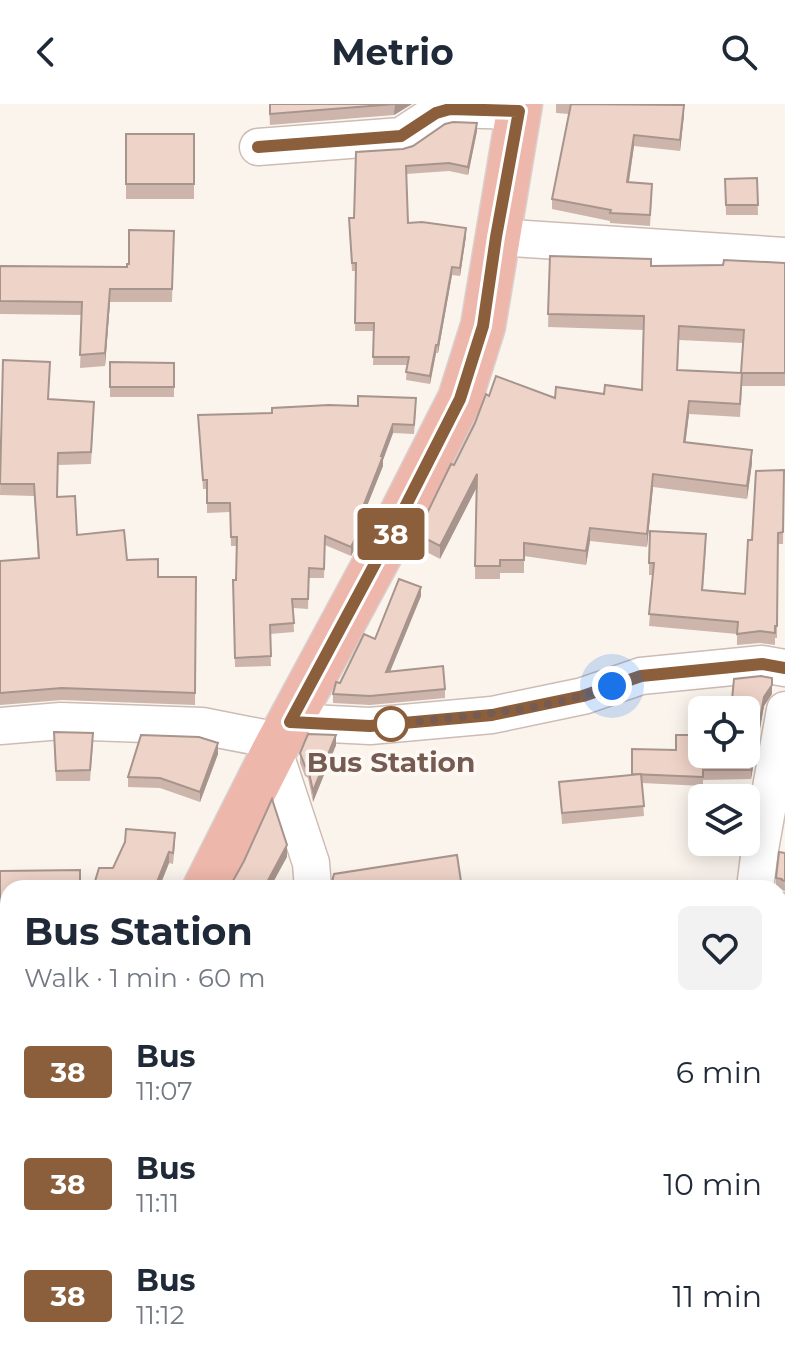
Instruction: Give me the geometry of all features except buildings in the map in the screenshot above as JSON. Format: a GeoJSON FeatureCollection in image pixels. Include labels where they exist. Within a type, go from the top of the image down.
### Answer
{"type":"FeatureCollection","features":[{"type":"Feature","properties":{"kind":"highway"},"geometry":{"type":"LineString","coordinates":[[209,880],[460,399],[483,326],[519,108]]}},
{"type":"Feature","properties":{"kind":"street"},"geometry":{"type":"LineString","coordinates":[[258,147],[401,136],[436,113],[450,109],[519,108]]}},
{"type":"Feature","properties":{"kind":"street"},"geometry":{"type":"LineString","coordinates":[[496,237],[785,256]]}},
{"type":"Feature","properties":{"kind":"street"},"geometry":{"type":"LineString","coordinates":[[0,726],[61,721],[202,726],[281,738],[492,715],[583,696],[641,676],[762,664],[785,668]]}},
{"type":"Feature","properties":{"kind":"street"},"geometry":{"type":"LineString","coordinates":[[756,880],[785,710]]}},
{"type":"Feature","properties":{"kind":"street"},"geometry":{"type":"LineString","coordinates":[[281,738],[312,880]]}},
{"type":"Feature","properties":{"kind":"bus line","name":"38"},"geometry":{"type":"LineString","coordinates":[[258,147],[401,136],[436,113],[450,109],[519,111],[483,326],[460,399],[290,722],[370,726],[492,715],[583,696],[641,676],[762,664],[785,668]]}},
{"type":"Feature","properties":{"kind":"place","name":"Bus Station"},"geometry":{"type":"Point","coordinates":[391,724]}},
{"type":"Feature","properties":{"kind":"route"},"geometry":{"type":"LineString","coordinates":[[391,724],[492,715],[583,696],[612,686]]}}]}
